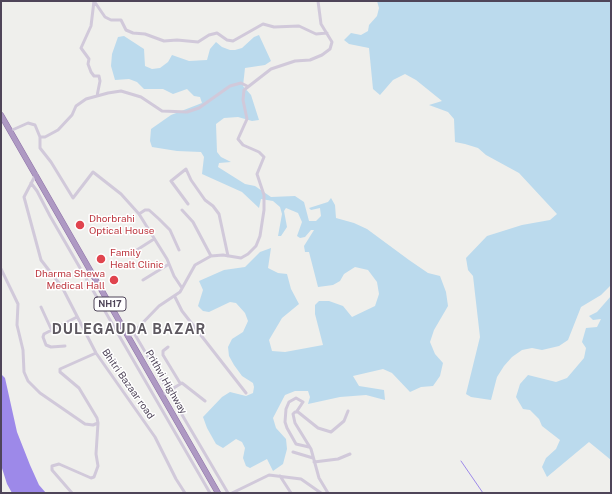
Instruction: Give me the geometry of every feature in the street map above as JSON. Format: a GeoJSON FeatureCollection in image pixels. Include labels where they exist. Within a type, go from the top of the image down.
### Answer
{"type":"FeatureCollection","features":[{"type":"Feature","properties":{"kind":"highway","name":"Prithvi Highway"},"geometry":{"type":"LineString","coordinates":[[1,115],[218,493]]}},
{"type":"Feature","properties":{"kind":"street"},"geometry":{"type":"LineString","coordinates":[[94,1],[105,17],[111,20],[121,20],[126,30],[133,33],[145,34],[164,42],[177,40],[198,42],[213,33],[217,33],[227,40],[233,41],[263,24],[274,27],[299,26],[316,34],[327,33]]}},
{"type":"Feature","properties":{"kind":"street"},"geometry":{"type":"LineString","coordinates":[[94,1],[91,26],[81,48],[89,59],[89,68],[94,76],[99,76],[100,81],[97,96]]}},
{"type":"Feature","properties":{"kind":"street"},"geometry":{"type":"LineString","coordinates":[[129,337],[159,306],[175,297],[195,265],[211,256],[241,258],[253,250],[260,236],[264,210],[264,195],[257,174],[264,156],[259,152],[241,144],[238,139],[247,119],[243,95],[247,86],[270,69],[278,65],[310,60],[322,55],[332,45],[331,38],[321,24],[318,1]]}},
{"type":"Feature","properties":{"kind":"street"},"geometry":{"type":"LineString","coordinates":[[40,137],[45,137],[58,130],[72,115],[76,106],[86,99],[97,96],[121,91],[141,97],[162,111],[187,112],[200,108],[230,86],[241,83],[247,86]]}},
{"type":"Feature","properties":{"kind":"street"},"geometry":{"type":"LineString","coordinates":[[10,131],[28,123],[35,125],[40,137],[40,148],[51,162],[73,198],[93,172],[121,194],[139,214],[182,288]]}},
{"type":"Feature","properties":{"kind":"street"},"geometry":{"type":"LineString","coordinates":[[188,204],[171,181],[186,169],[191,180],[205,200],[213,206],[219,214],[228,256]]}},
{"type":"Feature","properties":{"kind":"street","name":"Bhitri Bazaar road"},"geometry":{"type":"LineString","coordinates":[[36,174],[24,197],[40,256],[62,287],[96,353],[155,437],[176,479],[185,493]]}},
{"type":"Feature","properties":{"kind":"street"},"geometry":{"type":"LineString","coordinates":[[31,183],[210,493]]}},
{"type":"Feature","properties":{"kind":"street"},"geometry":{"type":"LineString","coordinates":[[139,214],[145,210],[149,210],[159,219],[170,230],[178,250]]}},
{"type":"Feature","properties":{"kind":"street"},"geometry":{"type":"LineString","coordinates":[[182,210],[194,222],[211,256]]}},
{"type":"Feature","properties":{"kind":"street"},"geometry":{"type":"LineString","coordinates":[[129,255],[154,239]]}},
{"type":"Feature","properties":{"kind":"street"},"geometry":{"type":"LineString","coordinates":[[143,280],[169,264]]}},
{"type":"Feature","properties":{"kind":"street"},"geometry":{"type":"LineString","coordinates":[[1,269],[18,304],[17,325],[23,350],[25,376],[40,393],[85,424],[93,426],[98,423]]}},
{"type":"Feature","properties":{"kind":"street"},"geometry":{"type":"LineString","coordinates":[[175,297],[182,311],[246,393]]}},
{"type":"Feature","properties":{"kind":"street"},"geometry":{"type":"LineString","coordinates":[[41,307],[52,331]]}},
{"type":"Feature","properties":{"kind":"street"},"geometry":{"type":"LineString","coordinates":[[65,346],[51,347],[46,344],[43,337],[77,317]]}},
{"type":"Feature","properties":{"kind":"street"},"geometry":{"type":"LineString","coordinates":[[134,333],[228,493]]}},
{"type":"Feature","properties":{"kind":"street"},"geometry":{"type":"LineString","coordinates":[[168,347],[163,351],[163,355],[180,383],[184,384],[205,401]]}},
{"type":"Feature","properties":{"kind":"street"},"geometry":{"type":"LineString","coordinates":[[72,493],[52,470],[52,466],[54,464],[59,464],[91,478],[94,477],[98,466],[96,454],[98,423],[97,418],[79,388],[60,372],[60,369],[96,353]]}},
{"type":"Feature","properties":{"kind":"street"},"geometry":{"type":"LineString","coordinates":[[162,395],[180,383]]}},
{"type":"Feature","properties":{"kind":"street"},"geometry":{"type":"LineString","coordinates":[[309,447],[296,444],[285,422],[286,409],[289,402],[296,398],[303,402],[295,412],[293,418],[309,447],[319,478],[328,493]]}},
{"type":"Feature","properties":{"kind":"street"},"geometry":{"type":"LineString","coordinates":[[297,411],[318,428],[331,432],[344,421],[348,412]]}},
{"type":"Feature","properties":{"kind":"street"},"geometry":{"type":"LineString","coordinates":[[293,452],[313,458]]}},
{"type":"Feature","properties":{"kind":"street"},"geometry":{"type":"LineString","coordinates":[[314,462],[338,459],[350,454]]}},
{"type":"Feature","properties":{"kind":"street"},"geometry":{"type":"LineString","coordinates":[[232,493],[270,475],[301,479],[321,493]]}},
{"type":"Feature","properties":{"kind":"street"},"geometry":{"type":"LineString","coordinates":[[280,476],[291,493]]}},
{"type":"Feature","properties":{"kind":"shaded area"},"geometry":{"type":"Polygon","coordinates":[[[377,1],[611,1],[611,285],[601,295],[581,307],[568,340],[559,346],[542,350],[532,348],[522,350],[512,357],[497,377],[491,400],[471,397],[466,394],[480,337],[473,276],[468,270],[466,258],[487,236],[522,225],[550,220],[557,214],[519,173],[486,155],[478,148],[455,142],[454,119],[448,112],[429,105],[442,101],[416,80],[405,74],[393,80],[380,95],[373,89],[369,48],[349,44],[344,40],[351,33],[361,35],[368,31],[369,25],[377,16],[379,8],[377,1]]]}},
{"type":"Feature","properties":{"kind":"shaded area"},"geometry":{"type":"Polygon","coordinates":[[[259,35],[271,61],[265,65],[245,68],[243,86],[251,95],[259,120],[252,121],[238,117],[224,118],[216,124],[217,152],[221,157],[231,162],[219,163],[218,167],[245,184],[255,186],[271,197],[295,196],[304,202],[309,221],[316,221],[321,216],[320,208],[311,210],[309,208],[328,202],[331,198],[335,205],[336,218],[354,223],[367,229],[428,273],[440,276],[446,292],[448,306],[434,330],[430,342],[435,354],[443,363],[440,376],[433,386],[421,387],[410,392],[392,373],[383,369],[353,376],[359,386],[384,390],[385,400],[366,395],[340,397],[308,404],[310,397],[308,391],[295,391],[285,395],[273,418],[276,428],[286,439],[287,449],[283,464],[273,471],[267,459],[250,468],[246,466],[243,458],[245,448],[242,442],[236,439],[223,448],[216,444],[207,428],[203,417],[222,397],[230,392],[246,396],[253,393],[254,387],[253,383],[242,376],[229,356],[228,347],[232,339],[243,332],[248,321],[245,313],[236,303],[230,302],[209,312],[203,311],[198,306],[203,290],[199,281],[224,270],[245,267],[260,252],[271,248],[268,268],[278,273],[287,274],[291,289],[299,304],[282,318],[269,340],[272,351],[285,352],[323,345],[315,314],[315,305],[319,301],[329,301],[343,306],[352,317],[375,306],[379,294],[377,282],[368,270],[355,267],[344,274],[340,281],[333,285],[318,287],[309,252],[305,252],[304,246],[314,230],[311,230],[305,237],[300,238],[297,236],[302,222],[298,213],[286,208],[284,211],[287,227],[281,236],[278,236],[282,214],[280,207],[273,201],[261,199],[259,208],[242,192],[202,174],[204,157],[201,152],[177,151],[152,147],[150,141],[151,129],[171,115],[202,103],[200,97],[194,96],[187,89],[173,94],[163,89],[144,89],[137,82],[129,79],[115,80],[111,66],[112,54],[118,37],[124,36],[144,49],[145,66],[152,69],[160,68],[168,62],[172,55],[189,61],[207,60],[210,49],[216,42],[222,47],[235,50],[242,48],[254,37],[259,35]]]}},
{"type":"Feature","properties":{"kind":"shaded area"},"geometry":{"type":"Polygon","coordinates":[[[611,296],[611,460],[589,442],[547,477],[542,467],[546,458],[556,449],[560,440],[542,426],[539,419],[530,410],[523,409],[516,397],[520,384],[528,375],[556,382],[567,378],[584,358],[586,348],[582,342],[586,328],[597,327],[601,319],[593,320],[589,316],[597,312],[611,296]]]}},
{"type":"Feature","properties":{"kind":"shaded area"},"geometry":{"type":"Polygon","coordinates":[[[1,374],[5,378],[17,432],[39,485],[46,493],[12,493],[7,484],[1,465],[1,374]]]}},
{"type":"Feature","properties":{"kind":"waterway"},"geometry":{"type":"LineString","coordinates":[[461,461],[483,493]]}},
{"type":"Feature","properties":{"kind":"place","name":"Dhorbrahi Optical House"},"geometry":{"type":"Point","coordinates":[80,225]}},
{"type":"Feature","properties":{"kind":"place","name":"Family Healt Clinic"},"geometry":{"type":"Point","coordinates":[101,259]}},
{"type":"Feature","properties":{"kind":"place","name":"Dharma Shewa Medical Hall"},"geometry":{"type":"Point","coordinates":[114,280]}},
{"type":"Feature","properties":{"kind":"district","name":"DULEGAUDA BAZAR"},"geometry":{"type":"Point","coordinates":[129,330]}}]}
